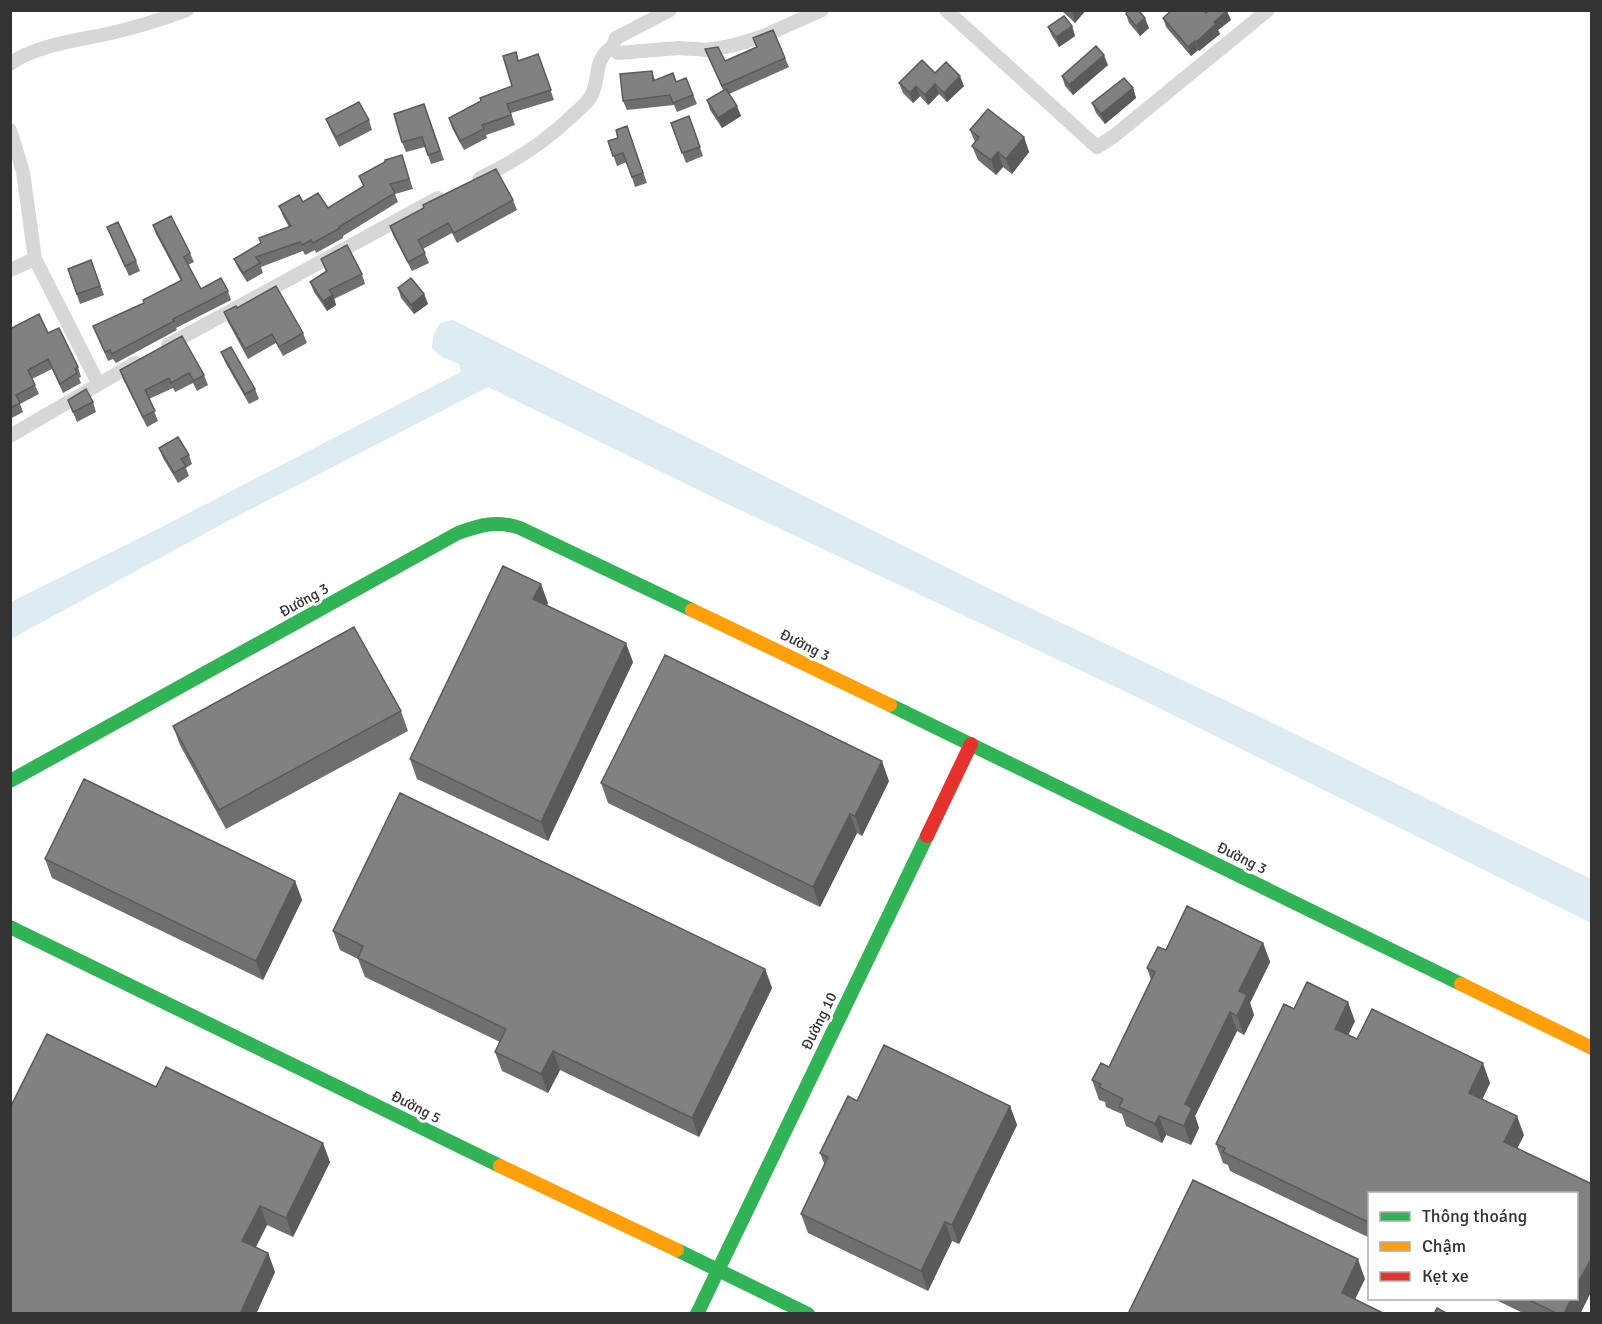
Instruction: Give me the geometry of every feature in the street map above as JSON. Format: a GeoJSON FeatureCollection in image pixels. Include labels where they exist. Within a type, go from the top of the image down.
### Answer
{"type":"FeatureCollection","features":[{"type":"Feature","properties":{"kind":"street"},"geometry":{"type":"LineString","coordinates":[[10,64],[25,55],[75,40],[159,21],[187,10]]}},
{"type":"Feature","properties":{"kind":"street"},"geometry":{"type":"LineString","coordinates":[[471,182],[533,149],[567,121],[591,97],[600,59],[612,47],[616,38],[670,10]]}},
{"type":"Feature","properties":{"kind":"street"},"geometry":{"type":"LineString","coordinates":[[612,47],[618,52],[679,48],[708,50],[761,37],[822,10]]}},
{"type":"Feature","properties":{"kind":"street"},"geometry":{"type":"LineString","coordinates":[[946,10],[1085,138],[1093,145],[1099,146],[1266,11]]}},
{"type":"Feature","properties":{"kind":"street"},"geometry":{"type":"LineString","coordinates":[[10,130],[23,172],[35,258],[98,383]]}},
{"type":"Feature","properties":{"kind":"street"},"geometry":{"type":"LineString","coordinates":[[10,436],[98,383],[452,191]]}},
{"type":"Feature","properties":{"kind":"street"},"geometry":{"type":"LineString","coordinates":[[10,270],[35,258]]}},
{"type":"Feature","properties":{"kind":"street","name":"Đường 3"},"geometry":{"type":"LineString","coordinates":[[10,781],[458,533],[481,524],[507,522],[971,744],[1592,1048]]}},
{"type":"Feature","properties":{"kind":"street","name":"Đường 10"},"geometry":{"type":"LineString","coordinates":[[697,1314],[971,744]]}},
{"type":"Feature","properties":{"kind":"street","name":"Đường 5"},"geometry":{"type":"LineString","coordinates":[[10,927],[808,1314]]}},
{"type":"Feature","properties":{"kind":"shaded area"},"geometry":{"type":"Polygon","coordinates":[[[453,320],[986,587],[1258,716],[1591,879],[1591,923],[1139,698],[719,500],[488,387],[226,522],[11,639],[11,602],[158,529],[461,372],[459,364],[442,357],[432,348],[433,336],[440,323],[453,320]]]}},
{"type":"Feature","properties":{"kind":"building"},"geometry":{"type":"Polygon","coordinates":[[[1128,10],[1138,10],[1145,18],[1136,26],[1126,14],[1128,10]]]}},
{"type":"Feature","properties":{"kind":"building"},"geometry":{"type":"Polygon","coordinates":[[[1172,10],[1204,10],[1206,13],[1209,10],[1227,11],[1214,22],[1216,24],[1188,47],[1163,18],[1172,10]]]}},
{"type":"Feature","properties":{"kind":"building"},"geometry":{"type":"Polygon","coordinates":[[[1064,16],[1072,26],[1056,37],[1048,27],[1064,16]]]}},
{"type":"Feature","properties":{"kind":"building"},"geometry":{"type":"Polygon","coordinates":[[[773,30],[785,58],[722,86],[705,49],[718,47],[725,61],[757,47],[753,38],[773,30]]]}},
{"type":"Feature","properties":{"kind":"building"},"geometry":{"type":"Polygon","coordinates":[[[1096,46],[1104,55],[1069,85],[1062,76],[1096,46]]]}},
{"type":"Feature","properties":{"kind":"building"},"geometry":{"type":"Polygon","coordinates":[[[516,52],[518,61],[538,54],[551,90],[507,104],[511,115],[482,125],[484,129],[460,141],[449,118],[481,101],[480,98],[512,86],[503,56],[516,52]]]}},
{"type":"Feature","properties":{"kind":"building"},"geometry":{"type":"Polygon","coordinates":[[[922,60],[935,73],[946,62],[960,76],[944,93],[935,84],[925,95],[916,86],[910,93],[899,83],[922,60]]]}},
{"type":"Feature","properties":{"kind":"building"},"geometry":{"type":"Polygon","coordinates":[[[652,71],[653,81],[673,73],[676,82],[686,78],[693,95],[673,103],[670,95],[623,101],[620,74],[652,71]]]}},
{"type":"Feature","properties":{"kind":"building"},"geometry":{"type":"Polygon","coordinates":[[[1124,78],[1133,88],[1101,114],[1092,103],[1124,78]]]}},
{"type":"Feature","properties":{"kind":"building"},"geometry":{"type":"Polygon","coordinates":[[[726,89],[737,106],[718,118],[707,100],[726,89]]]}},
{"type":"Feature","properties":{"kind":"building"},"geometry":{"type":"Polygon","coordinates":[[[359,102],[369,120],[336,137],[326,119],[359,102]]]}},
{"type":"Feature","properties":{"kind":"building"},"geometry":{"type":"Polygon","coordinates":[[[424,104],[440,151],[428,155],[422,137],[402,142],[394,114],[424,104]]]}},
{"type":"Feature","properties":{"kind":"building"},"geometry":{"type":"Polygon","coordinates":[[[988,109],[1024,137],[1006,159],[998,152],[991,160],[972,146],[979,137],[970,130],[988,109]]]}},
{"type":"Feature","properties":{"kind":"building"},"geometry":{"type":"Polygon","coordinates":[[[689,116],[700,147],[682,153],[671,123],[689,116]]]}},
{"type":"Feature","properties":{"kind":"building"},"geometry":{"type":"Polygon","coordinates":[[[627,126],[643,173],[632,177],[623,153],[613,156],[608,141],[618,138],[616,130],[627,126]]]}},
{"type":"Feature","properties":{"kind":"building"},"geometry":{"type":"Polygon","coordinates":[[[402,155],[409,179],[390,184],[395,193],[313,243],[311,240],[302,245],[300,242],[256,257],[260,263],[243,273],[234,259],[261,243],[259,238],[291,226],[279,206],[299,195],[303,202],[318,193],[328,208],[364,186],[359,176],[385,160],[402,155]]]}},
{"type":"Feature","properties":{"kind":"building"},"geometry":{"type":"Polygon","coordinates":[[[496,169],[513,200],[454,233],[448,223],[418,240],[425,253],[408,262],[390,226],[424,208],[423,205],[496,169]]]}},
{"type":"Feature","properties":{"kind":"building"},"geometry":{"type":"Polygon","coordinates":[[[171,216],[190,253],[184,257],[201,289],[221,278],[228,291],[112,354],[110,350],[105,352],[93,326],[144,303],[143,300],[182,280],[153,225],[171,216]]]}},
{"type":"Feature","properties":{"kind":"building"},"geometry":{"type":"Polygon","coordinates":[[[118,222],[136,261],[125,266],[107,227],[118,222]]]}},
{"type":"Feature","properties":{"kind":"building"},"geometry":{"type":"Polygon","coordinates":[[[347,245],[362,274],[329,290],[333,295],[323,301],[310,282],[327,271],[321,259],[347,245]]]}},
{"type":"Feature","properties":{"kind":"building"},"geometry":{"type":"Polygon","coordinates":[[[91,260],[100,286],[77,294],[68,269],[91,260]]]}},
{"type":"Feature","properties":{"kind":"building"},"geometry":{"type":"Polygon","coordinates":[[[411,278],[424,294],[411,305],[398,288],[411,278]]]}},
{"type":"Feature","properties":{"kind":"building"},"geometry":{"type":"Polygon","coordinates":[[[276,286],[303,333],[279,347],[272,334],[245,349],[224,312],[236,306],[237,308],[276,286]]]}},
{"type":"Feature","properties":{"kind":"building"},"geometry":{"type":"Polygon","coordinates":[[[39,314],[48,333],[59,328],[78,367],[75,369],[77,373],[60,384],[48,359],[28,370],[35,385],[16,395],[20,403],[10,408],[10,329],[39,314]]]}},
{"type":"Feature","properties":{"kind":"building"},"geometry":{"type":"Polygon","coordinates":[[[182,336],[204,375],[194,381],[189,373],[171,383],[169,378],[145,390],[155,411],[143,417],[120,370],[182,336]]]}},
{"type":"Feature","properties":{"kind":"building"},"geometry":{"type":"Polygon","coordinates":[[[231,347],[255,389],[245,394],[221,352],[231,347]]]}},
{"type":"Feature","properties":{"kind":"building"},"geometry":{"type":"Polygon","coordinates":[[[86,389],[93,402],[73,412],[68,400],[86,389]]]}},
{"type":"Feature","properties":{"kind":"building"},"geometry":{"type":"Polygon","coordinates":[[[178,437],[189,455],[181,459],[186,466],[174,473],[159,448],[178,437]]]}},
{"type":"Feature","properties":{"kind":"building"},"geometry":{"type":"Polygon","coordinates":[[[503,566],[541,584],[533,599],[626,643],[541,822],[410,759],[503,566]]]}},
{"type":"Feature","properties":{"kind":"building"},"geometry":{"type":"Polygon","coordinates":[[[354,627],[401,711],[219,810],[173,726],[354,627]]]}},
{"type":"Feature","properties":{"kind":"building"},"geometry":{"type":"Polygon","coordinates":[[[665,655],[882,761],[855,816],[850,814],[813,887],[601,783],[665,655]]]}},
{"type":"Feature","properties":{"kind":"building"},"geometry":{"type":"Polygon","coordinates":[[[84,779],[295,881],[256,961],[45,859],[84,779]]]}},
{"type":"Feature","properties":{"kind":"building"},"geometry":{"type":"Polygon","coordinates":[[[400,793],[765,969],[692,1118],[553,1051],[541,1074],[495,1052],[506,1029],[358,958],[363,946],[333,931],[400,793]]]}},
{"type":"Feature","properties":{"kind":"building"},"geometry":{"type":"Polygon","coordinates":[[[1187,906],[1263,943],[1239,991],[1247,995],[1237,1016],[1230,1012],[1185,1104],[1192,1108],[1184,1126],[1159,1116],[1155,1124],[1119,1107],[1123,1099],[1099,1087],[1101,1084],[1092,1080],[1101,1063],[1109,1067],[1155,972],[1147,968],[1158,947],[1166,950],[1187,906]]]}},
{"type":"Feature","properties":{"kind":"building"},"geometry":{"type":"Polygon","coordinates":[[[1307,982],[1348,1002],[1335,1029],[1357,1039],[1372,1009],[1483,1063],[1469,1093],[1517,1116],[1504,1142],[1592,1184],[1592,1257],[1578,1283],[1578,1192],[1368,1192],[1368,1222],[1223,1152],[1225,1148],[1216,1144],[1284,1004],[1294,1009],[1307,982]]]}},
{"type":"Feature","properties":{"kind":"building"},"geometry":{"type":"Polygon","coordinates":[[[47,1034],[156,1087],[166,1067],[323,1143],[286,1218],[260,1206],[242,1241],[268,1253],[240,1314],[10,1314],[10,1108],[47,1034]]]}},
{"type":"Feature","properties":{"kind":"building"},"geometry":{"type":"Polygon","coordinates":[[[884,1045],[1010,1106],[952,1225],[945,1222],[921,1271],[801,1214],[828,1157],[820,1153],[848,1096],[857,1101],[884,1045]]]}},
{"type":"Feature","properties":{"kind":"building"},"geometry":{"type":"Polygon","coordinates":[[[1193,1180],[1358,1259],[1342,1293],[1385,1314],[1128,1314],[1193,1180]]]}},
{"type":"Feature","properties":{"kind":"building"},"geometry":{"type":"Polygon","coordinates":[[[1529,1300],[1571,1300],[1564,1314],[1558,1314],[1529,1300]]]}},
{"type":"Feature","properties":{"kind":"building"},"geometry":{"type":"Polygon","coordinates":[[[1437,1308],[1448,1314],[1434,1314],[1437,1308]]]}},
{"type":"Feature","properties":{"kind":"traffic: fast"},"geometry":{"type":"LineString","coordinates":[[10,781],[458,533],[481,526],[504,524],[520,528],[692,610]]}},
{"type":"Feature","properties":{"kind":"traffic: fast"},"geometry":{"type":"LineString","coordinates":[[890,705],[1461,984]]}},
{"type":"Feature","properties":{"kind":"traffic: fast"},"geometry":{"type":"LineString","coordinates":[[697,1314],[927,836]]}},
{"type":"Feature","properties":{"kind":"traffic: fast"},"geometry":{"type":"LineString","coordinates":[[10,927],[500,1166]]}},
{"type":"Feature","properties":{"kind":"traffic: fast"},"geometry":{"type":"LineString","coordinates":[[677,1250],[808,1314]]}},
{"type":"Feature","properties":{"kind":"traffic: slow"},"geometry":{"type":"LineString","coordinates":[[692,610],[890,705]]}},
{"type":"Feature","properties":{"kind":"traffic: slow"},"geometry":{"type":"LineString","coordinates":[[1461,984],[1592,1048]]}},
{"type":"Feature","properties":{"kind":"traffic: slow"},"geometry":{"type":"LineString","coordinates":[[500,1166],[677,1250]]}},
{"type":"Feature","properties":{"kind":"traffic: jam"},"geometry":{"type":"LineString","coordinates":[[927,836],[971,744]]}}]}
